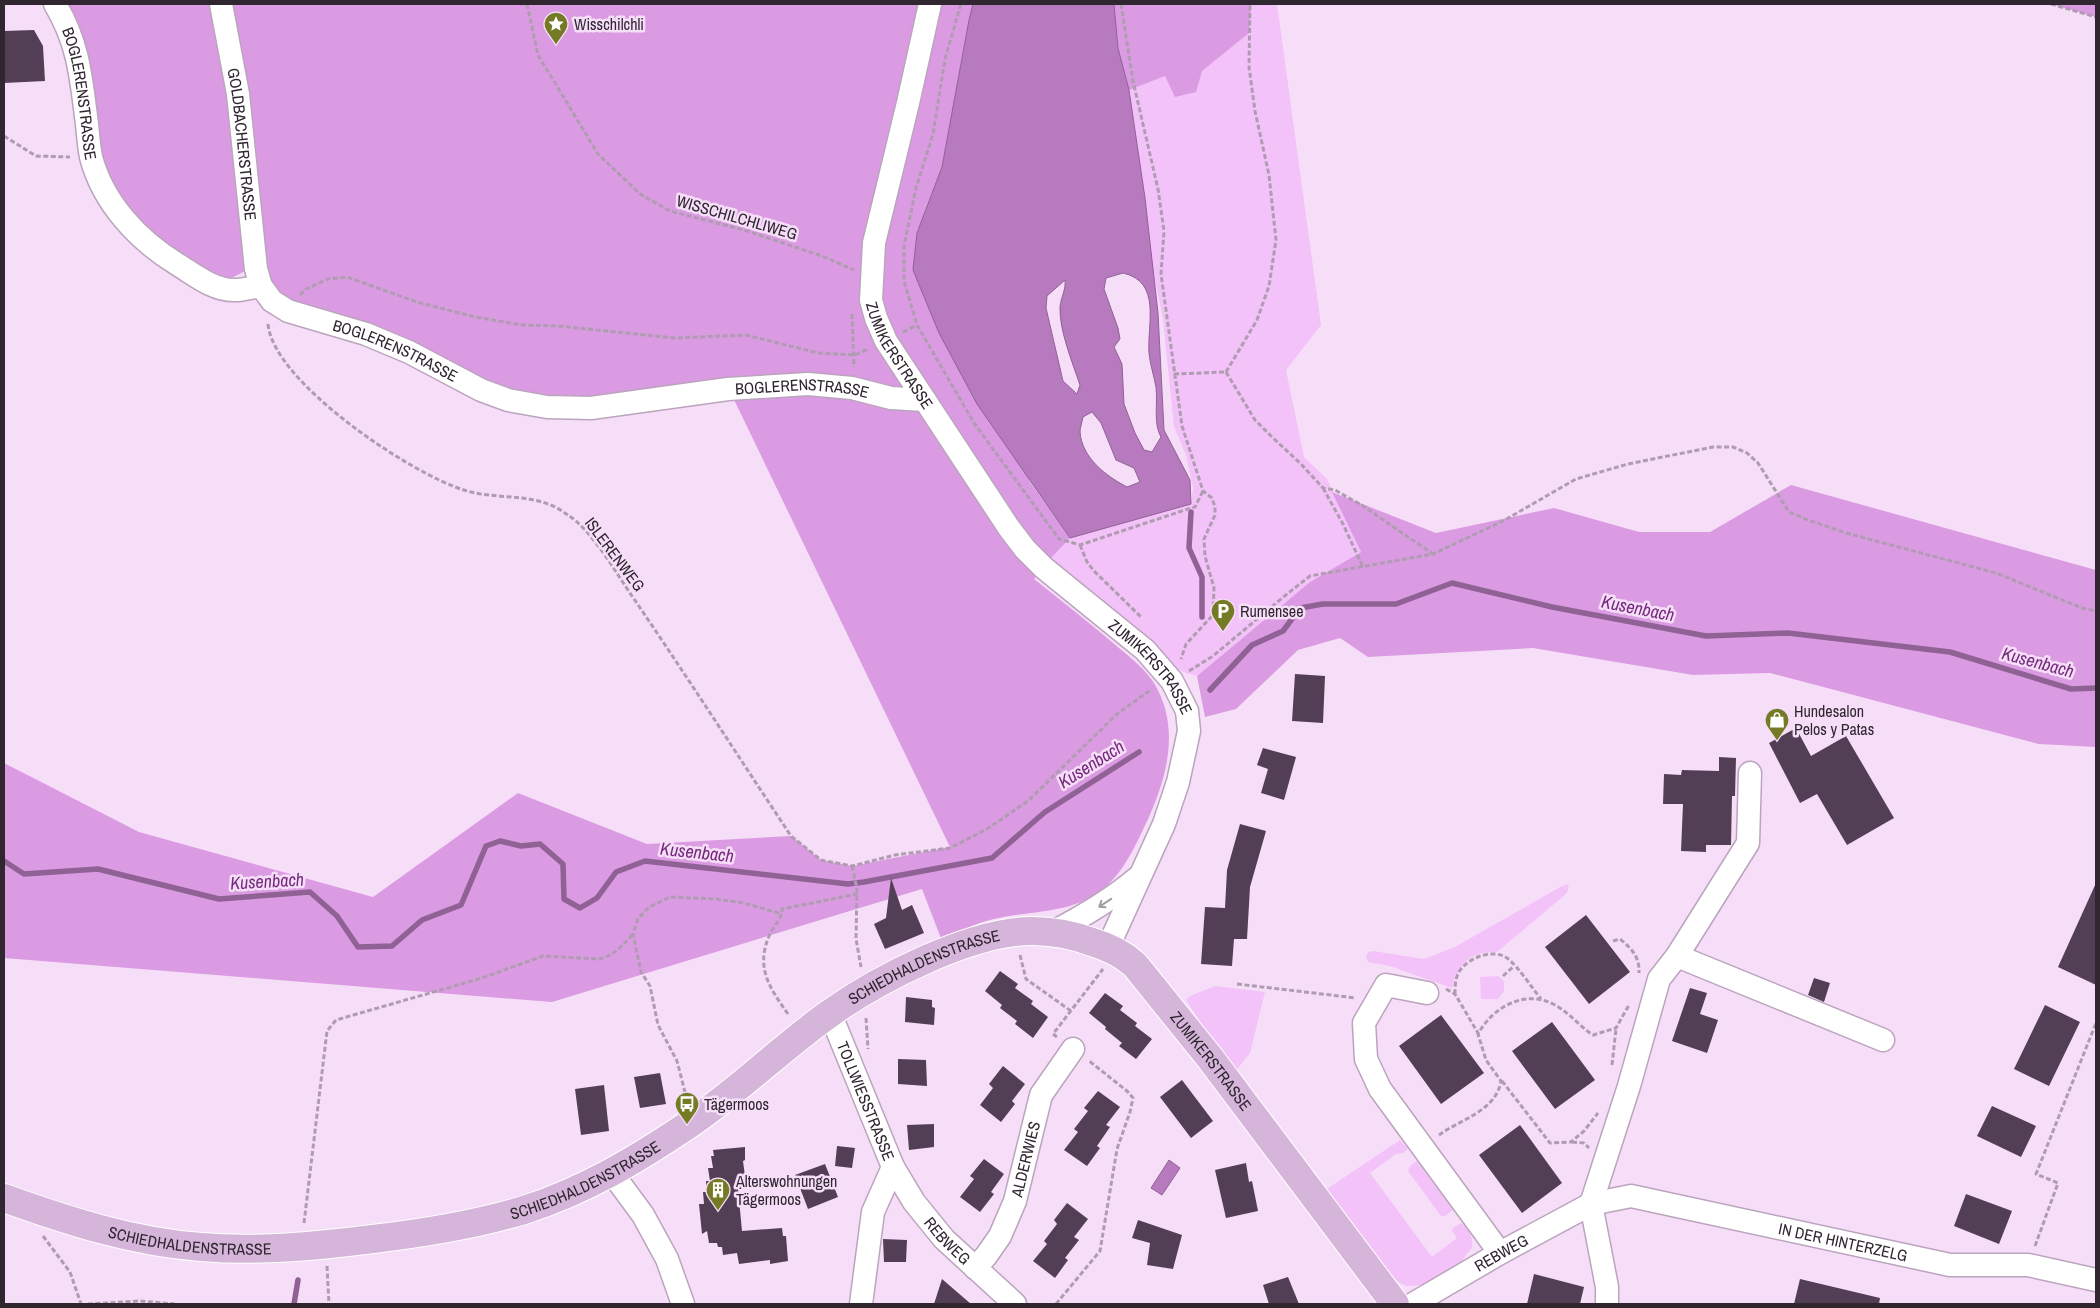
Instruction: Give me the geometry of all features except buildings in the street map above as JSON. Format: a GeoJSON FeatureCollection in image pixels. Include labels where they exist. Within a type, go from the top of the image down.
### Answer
{"type":"FeatureCollection","features":[{"type":"Feature","properties":{"kind":"main road","name":"SCHIEDHALDENSTRASSE"},"geometry":{"type":"LineString","coordinates":[[4,1198],[96,1228],[142,1239],[198,1247],[240,1249],[301,1247],[414,1234],[487,1220],[575,1191],[612,1173],[692,1122],[830,1013],[899,972],[946,951],[1014,932],[1033,931],[1072,935],[1112,949]]}},
{"type":"Feature","properties":{"kind":"main road","name":"ZUMIKERSTRASSE"},"geometry":{"type":"LineString","coordinates":[[1112,949],[1126,957],[1144,975],[1210,1058],[1395,1304]]}},
{"type":"Feature","properties":{"kind":"street","name":"BOGLERENSTRASSE"},"geometry":{"type":"LineString","coordinates":[[55,4],[73,40],[80,66],[91,156],[98,178],[112,205],[140,236],[170,260],[219,288],[235,290],[262,286],[272,301],[288,311],[366,334],[409,352],[481,390],[508,400],[547,407],[591,408],[728,389],[808,384],[852,388],[891,398],[925,400]]}},
{"type":"Feature","properties":{"kind":"street","name":"GOLDBACHERSTRASSE"},"geometry":{"type":"LineString","coordinates":[[221,4],[238,94],[256,269],[262,286]]}},
{"type":"Feature","properties":{"kind":"street","name":"ZUMIKERSTRASSE"},"geometry":{"type":"LineString","coordinates":[[930,4],[874,244],[871,277],[872,300],[876,318],[886,341],[1009,528],[1025,549],[1044,568],[1146,650],[1172,681],[1187,711],[1189,731],[1176,790],[1164,824],[1112,949]]}},
{"type":"Feature","properties":{"kind":"street"},"geometry":{"type":"LineString","coordinates":[[1607,1304],[1607,1287],[1591,1204],[1629,1086],[1660,979],[1677,956],[1748,843],[1750,773]]}},
{"type":"Feature","properties":{"kind":"street"},"geometry":{"type":"LineString","coordinates":[[1051,932],[1104,904],[1143,873]]}},
{"type":"Feature","properties":{"kind":"street"},"geometry":{"type":"LineString","coordinates":[[1677,956],[1883,1040]]}},
{"type":"Feature","properties":{"kind":"street"},"geometry":{"type":"LineString","coordinates":[[1433,989],[1386,985],[1364,1023],[1366,1059],[1380,1089],[1500,1252]]}},
{"type":"Feature","properties":{"kind":"street","name":"TOLLWIESSTRASSE"},"geometry":{"type":"LineString","coordinates":[[830,1013],[893,1167],[873,1212],[861,1304]]}},
{"type":"Feature","properties":{"kind":"street","name":"ALDERWIES"},"geometry":{"type":"LineString","coordinates":[[975,1268],[1000,1236],[1015,1200],[1041,1096],[1073,1049]]}},
{"type":"Feature","properties":{"kind":"street","name":"REBWEG"},"geometry":{"type":"LineString","coordinates":[[893,1167],[914,1202],[944,1239],[1015,1304]]}},
{"type":"Feature","properties":{"kind":"street"},"geometry":{"type":"LineString","coordinates":[[612,1173],[643,1215],[667,1259],[683,1304]]}},
{"type":"Feature","properties":{"kind":"street","name":"IN DER HINTERZELG"},"geometry":{"type":"LineString","coordinates":[[1591,1204],[1631,1196],[1950,1265],[2028,1265],[2096,1280]]}},
{"type":"Feature","properties":{"kind":"street","name":"REBWEG"},"geometry":{"type":"LineString","coordinates":[[1412,1304],[1500,1252],[1591,1204]]}},
{"type":"Feature","properties":{"kind":"path","name":"WISSCHILCHLIWEG"},"geometry":{"type":"LineString","coordinates":[[527,4],[538,55],[598,154],[640,194],[670,211],[744,230],[822,256],[871,277]]}},
{"type":"Feature","properties":{"kind":"path"},"geometry":{"type":"LineString","coordinates":[[961,4],[945,59],[933,134],[916,188],[904,246],[904,281],[917,325],[974,423],[1059,539],[1080,545],[1195,507],[1202,490]]}},
{"type":"Feature","properties":{"kind":"path"},"geometry":{"type":"LineString","coordinates":[[1121,4],[1133,81],[1158,189],[1164,231],[1161,274],[1182,426],[1202,490],[1212,498],[1215,507],[1215,515],[1204,539],[1205,556],[1214,588],[1215,604],[1213,615],[1192,636],[1181,657]]}},
{"type":"Feature","properties":{"kind":"path"},"geometry":{"type":"LineString","coordinates":[[1226,372],[1257,320],[1269,286],[1276,240],[1270,174],[1255,111],[1250,68],[1250,4]]}},
{"type":"Feature","properties":{"kind":"path"},"geometry":{"type":"LineString","coordinates":[[2050,4],[2096,17]]}},
{"type":"Feature","properties":{"kind":"path"},"geometry":{"type":"LineString","coordinates":[[4,136],[36,156],[70,157]]}},
{"type":"Feature","properties":{"kind":"path"},"geometry":{"type":"LineString","coordinates":[[288,311],[293,301],[306,289],[328,279],[347,277],[417,302],[475,317],[522,325],[558,326],[675,338],[746,335],[818,353],[855,355]]}},
{"type":"Feature","properties":{"kind":"path","name":"ISLERENWEG"},"geometry":{"type":"LineString","coordinates":[[268,325],[270,335],[287,365],[306,386],[336,413],[394,455],[442,482],[465,490],[547,504],[570,516],[592,538],[791,836],[821,860],[852,866]]}},
{"type":"Feature","properties":{"kind":"path"},"geometry":{"type":"LineString","coordinates":[[1174,374],[1226,372]]}},
{"type":"Feature","properties":{"kind":"path"},"geometry":{"type":"LineString","coordinates":[[1226,372],[1255,420],[1272,438],[1302,464],[1323,488],[1343,524],[1363,567]]}},
{"type":"Feature","properties":{"kind":"path"},"geometry":{"type":"LineString","coordinates":[[1175,650],[1181,657],[1186,673],[1213,656],[1310,576],[1433,554],[1503,520],[1576,478],[1628,464],[1713,447],[1733,447],[1747,453],[1758,463],[1789,512],[1846,533],[1996,573],[2082,608],[2096,611]]}},
{"type":"Feature","properties":{"kind":"path"},"geometry":{"type":"LineString","coordinates":[[1323,488],[1334,490],[1363,506],[1433,554]]}},
{"type":"Feature","properties":{"kind":"path"},"geometry":{"type":"LineString","coordinates":[[1080,545],[1087,562],[1094,571],[1143,620]]}},
{"type":"Feature","properties":{"kind":"path"},"geometry":{"type":"LineString","coordinates":[[861,968],[856,939],[857,891],[852,866],[895,855],[950,848],[987,829],[1028,801],[1117,714],[1150,690],[1172,681]]}},
{"type":"Feature","properties":{"kind":"path"},"geometry":{"type":"LineString","coordinates":[[788,1014],[768,982],[763,968],[764,954],[770,934],[782,914],[782,909],[857,891]]}},
{"type":"Feature","properties":{"kind":"path"},"geometry":{"type":"LineString","coordinates":[[301,1247],[327,1032],[336,1020],[482,978],[543,956],[607,957],[621,948],[633,934],[638,919],[649,907],[670,897],[717,899],[744,903],[782,914]]}},
{"type":"Feature","properties":{"kind":"path"},"geometry":{"type":"LineString","coordinates":[[1014,932],[1026,979],[1071,1010]]}},
{"type":"Feature","properties":{"kind":"path"},"geometry":{"type":"LineString","coordinates":[[633,934],[641,972],[650,986],[658,1025],[677,1061],[692,1122]]}},
{"type":"Feature","properties":{"kind":"path"},"geometry":{"type":"LineString","coordinates":[[1613,941],[1620,939],[1631,947],[1639,964],[1638,977]]}},
{"type":"Feature","properties":{"kind":"path"},"geometry":{"type":"LineString","coordinates":[[1053,1034],[1112,949]]}},
{"type":"Feature","properties":{"kind":"path"},"geometry":{"type":"LineString","coordinates":[[1599,1112],[1584,1131],[1572,1142],[1550,1143],[1486,1060],[1478,1034],[1455,994],[1458,972],[1464,964],[1484,955],[1495,954],[1506,957],[1541,999],[1567,1013],[1578,1025],[1593,1035],[1616,1028]]}},
{"type":"Feature","properties":{"kind":"path"},"geometry":{"type":"LineString","coordinates":[[1503,976],[1514,966]]}},
{"type":"Feature","properties":{"kind":"path"},"geometry":{"type":"LineString","coordinates":[[1238,984],[1376,1001]]}},
{"type":"Feature","properties":{"kind":"path"},"geometry":{"type":"LineString","coordinates":[[1433,989],[1455,994]]}},
{"type":"Feature","properties":{"kind":"path"},"geometry":{"type":"LineString","coordinates":[[1612,1068],[1616,1028],[1631,998]]}},
{"type":"Feature","properties":{"kind":"path"},"geometry":{"type":"LineString","coordinates":[[1478,1034],[1495,1011],[1502,1007],[1524,1000],[1541,999]]}},
{"type":"Feature","properties":{"kind":"path"},"geometry":{"type":"LineString","coordinates":[[2028,1265],[2058,1183],[2036,1174],[2096,1023]]}},
{"type":"Feature","properties":{"kind":"path"},"geometry":{"type":"LineString","coordinates":[[1056,1304],[1100,1251],[1117,1149],[1133,1098],[1092,1064]]}},
{"type":"Feature","properties":{"kind":"path"},"geometry":{"type":"LineString","coordinates":[[1422,1147],[1478,1112],[1493,1100],[1500,1091],[1501,1081]]}},
{"type":"Feature","properties":{"kind":"path"},"geometry":{"type":"LineString","coordinates":[[42,1233],[44,1239],[70,1272],[81,1304]]}},
{"type":"Feature","properties":{"kind":"path"},"geometry":{"type":"LineString","coordinates":[[327,1265],[329,1304]]}},
{"type":"Feature","properties":{"kind":"path"},"geometry":{"type":"LineString","coordinates":[[88,1304],[140,1302],[175,1304]]}},
{"type":"Feature","properties":{"kind":"shaded area"},"geometry":{"type":"Polygon","coordinates":[[[59,4],[973,4],[942,167],[917,233],[1030,482],[1070,538],[1034,579],[1138,664],[1151,678],[1162,699],[1169,733],[1166,767],[1149,817],[1127,861],[1112,881],[1093,896],[1081,902],[1057,909],[1006,916],[987,921],[967,928],[942,941],[922,889],[552,1002],[4,958],[4,763],[139,832],[373,897],[518,793],[647,844],[791,836],[821,860],[852,866],[950,847],[724,379],[593,397],[549,399],[510,392],[295,303],[247,270],[226,281],[207,275],[144,232],[105,175],[59,4]]]}},
{"type":"Feature","properties":{"kind":"shaded area"},"geometry":{"type":"Polygon","coordinates":[[[973,4],[1114,4],[1118,48],[1129,90],[1145,198],[1158,313],[1164,430],[1190,480],[1191,504],[1070,538],[977,404],[939,333],[913,270],[917,233],[942,167],[973,4]],[[1123,273],[1106,278],[1104,289],[1120,339],[1114,347],[1122,364],[1124,404],[1144,450],[1152,452],[1161,437],[1156,420],[1156,387],[1149,353],[1150,306],[1148,295],[1143,285],[1135,278],[1123,273]],[[1065,280],[1047,296],[1046,308],[1063,381],[1077,394],[1080,385],[1067,347],[1060,316],[1065,280]],[[1092,412],[1083,417],[1080,432],[1082,441],[1085,450],[1096,465],[1103,472],[1127,487],[1140,482],[1134,468],[1116,460],[1101,423],[1092,412]]]}},
{"type":"Feature","properties":{"kind":"shaded area"},"geometry":{"type":"Polygon","coordinates":[[[1114,4],[1277,4],[1321,325],[1286,370],[1304,457],[1327,479],[1361,552],[1310,582],[1197,676],[1176,668],[1123,616],[1051,558],[1070,538],[1191,504],[1193,488],[1186,455],[1174,427],[1163,319],[1151,262],[1145,198],[1129,90],[1118,48],[1114,4]]]}},
{"type":"Feature","properties":{"kind":"shaded area"},"geometry":{"type":"Polygon","coordinates":[[[1114,4],[1251,4],[1249,33],[1202,71],[1196,92],[1175,97],[1165,76],[1129,90],[1118,48],[1114,4]]]}},
{"type":"Feature","properties":{"kind":"shaded area"},"geometry":{"type":"Polygon","coordinates":[[[2051,4],[2096,4],[2096,17],[2051,4]]]}},
{"type":"Feature","properties":{"kind":"shaded area"},"geometry":{"type":"Polygon","coordinates":[[[1791,485],[2096,570],[2096,747],[2039,744],[1770,673],[1693,675],[1533,648],[1368,657],[1340,638],[1298,650],[1236,709],[1205,717],[1197,676],[1310,582],[1361,552],[1332,492],[1436,533],[1554,508],[1639,532],[1710,532],[1791,485]]]}},
{"type":"Feature","properties":{"kind":"shaded area"},"geometry":{"type":"Polygon","coordinates":[[[1569,884],[1567,893],[1497,952],[1479,954],[1467,960],[1458,971],[1452,988],[1390,966],[1368,962],[1366,957],[1368,952],[1373,951],[1424,959],[1455,947],[1562,886],[1569,884]]]}},
{"type":"Feature","properties":{"kind":"shaded area"},"geometry":{"type":"Polygon","coordinates":[[[1498,976],[1504,981],[1504,991],[1498,999],[1481,999],[1480,977],[1498,976]]]}},
{"type":"Feature","properties":{"kind":"shaded area"},"geometry":{"type":"Polygon","coordinates":[[[1215,986],[1265,992],[1250,1053],[1234,1073],[1186,1000],[1190,996],[1215,986]]]}},
{"type":"Feature","properties":{"kind":"shaded area"},"geometry":{"type":"Polygon","coordinates":[[[1400,1140],[1408,1149],[1403,1153],[1396,1154],[1370,1173],[1432,1257],[1457,1238],[1452,1231],[1453,1228],[1461,1223],[1469,1231],[1472,1238],[1471,1249],[1464,1257],[1463,1264],[1426,1285],[1407,1286],[1393,1277],[1347,1216],[1324,1191],[1400,1140]]]}},
{"type":"Feature","properties":{"kind":"shaded area"},"geometry":{"type":"Polygon","coordinates":[[[1169,1160],[1180,1168],[1162,1195],[1151,1188],[1169,1160]]]}},
{"type":"Feature","properties":{"kind":"shaded area"},"geometry":{"type":"Polygon","coordinates":[[[1417,1161],[1453,1210],[1445,1216],[1441,1216],[1408,1171],[1410,1166],[1417,1161]]]}},
{"type":"Feature","properties":{"kind":"waterway"},"geometry":{"type":"LineString","coordinates":[[1191,512],[1189,548],[1202,577],[1202,617]]}},
{"type":"Feature","properties":{"kind":"waterway","name":"Kusenbach"},"geometry":{"type":"LineString","coordinates":[[1210,690],[1252,645],[1283,631],[1300,608],[1323,604],[1396,604],[1452,583],[1552,607],[1706,636],[1788,633],[1950,652],[2071,689],[2096,688]]}},
{"type":"Feature","properties":{"kind":"waterway","name":"Kusenbach"},"geometry":{"type":"LineString","coordinates":[[4,861],[24,874],[98,869],[219,899],[310,892],[337,916],[358,947],[392,946],[422,920],[461,905],[486,846],[500,841],[521,846],[540,844],[563,864],[564,899],[580,908],[597,898],[616,872],[645,861],[848,884],[864,882],[992,858],[1045,812],[1139,752]]}},
{"type":"Feature","properties":{"kind":"waterway"},"geometry":{"type":"LineString","coordinates":[[294,1304],[298,1280]]}},
{"type":"Feature","properties":{"kind":"place","name":"Wisschilchli"},"geometry":{"type":"Point","coordinates":[556,45]}},
{"type":"Feature","properties":{"kind":"place","name":"Rumensee"},"geometry":{"type":"Point","coordinates":[1223,632]}},
{"type":"Feature","properties":{"kind":"place","name":"Hundesalon Pelos y Patas"},"geometry":{"type":"Point","coordinates":[1777,741]}},
{"type":"Feature","properties":{"kind":"place","name":"Tägermoos"},"geometry":{"type":"Point","coordinates":[687,1125]}},
{"type":"Feature","properties":{"kind":"place","name":"Alterswohnungen Tägermoos"},"geometry":{"type":"Point","coordinates":[718,1211]}}]}
